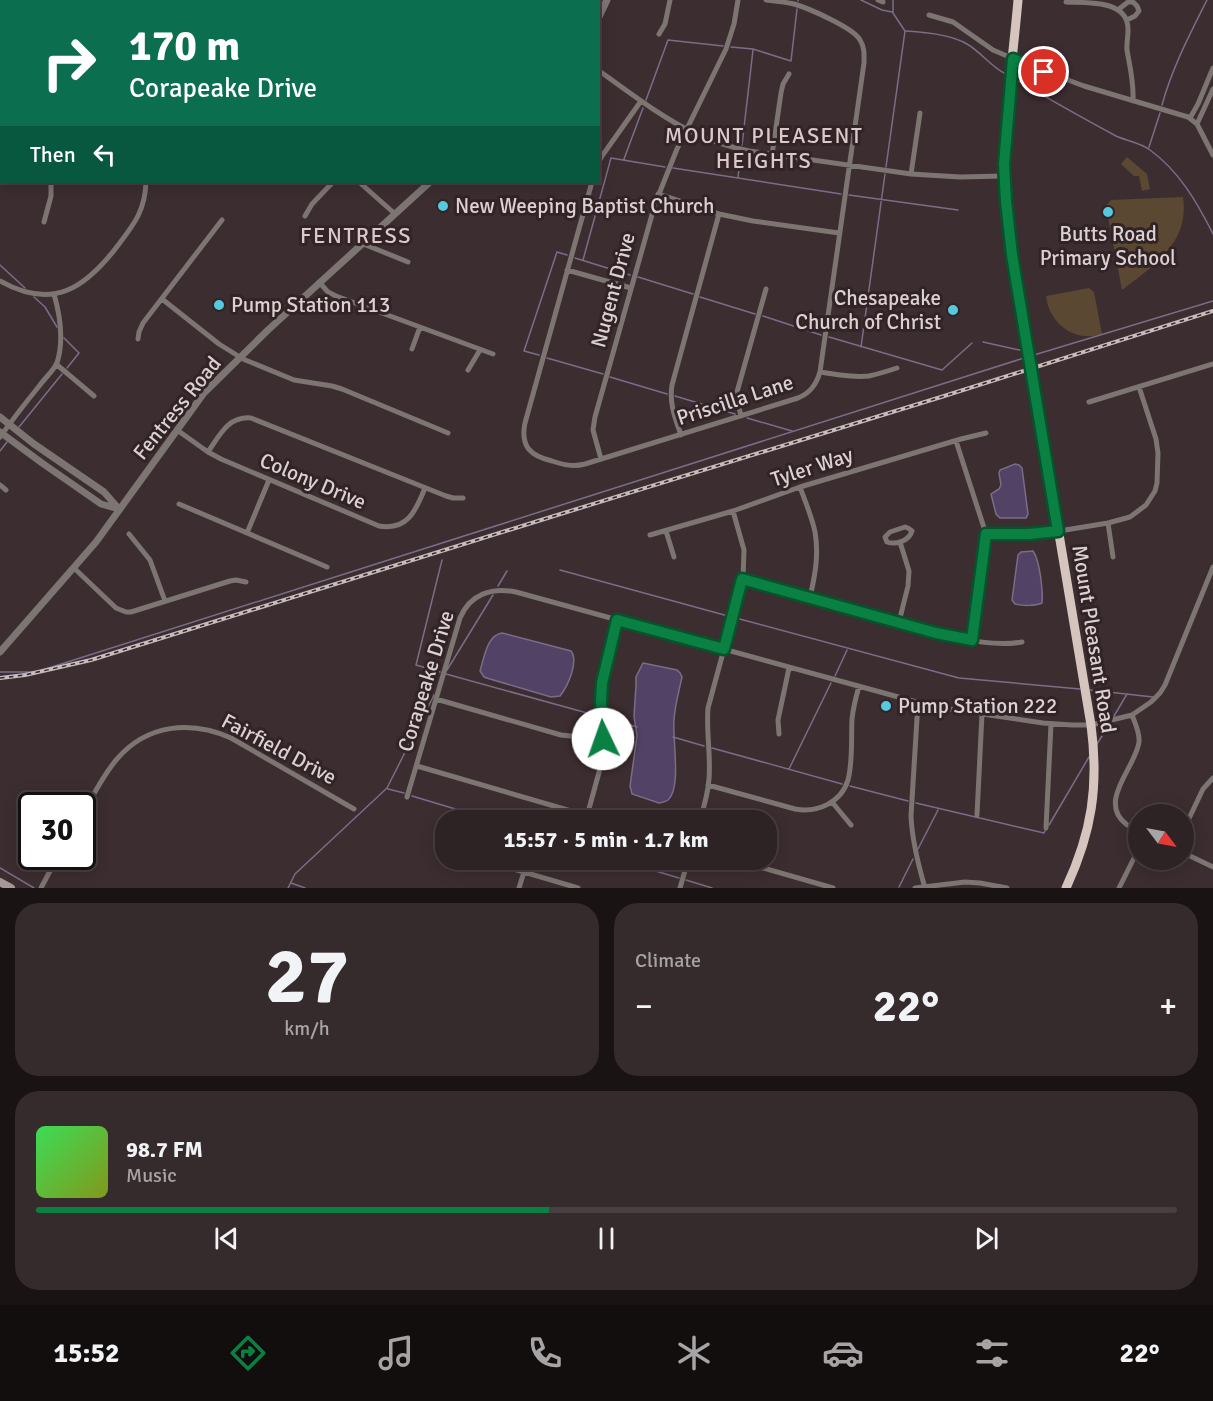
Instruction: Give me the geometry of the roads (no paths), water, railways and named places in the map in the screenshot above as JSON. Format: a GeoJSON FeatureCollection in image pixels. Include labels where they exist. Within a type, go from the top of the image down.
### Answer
{"type":"FeatureCollection","features":[{"type":"Feature","properties":{"kind":"highway","name":"Mount Pleasant Road"},"geometry":{"type":"LineString","coordinates":[[1018,0],[1005,143],[1006,201],[1012,255],[1091,725],[1094,767],[1093,806],[1085,841],[1066,888]]}},
{"type":"Feature","properties":{"kind":"main road"},"geometry":{"type":"LineString","coordinates":[[0,882],[11,888]]}},
{"type":"Feature","properties":{"kind":"street"},"geometry":{"type":"LineString","coordinates":[[600,16],[608,0]]}},
{"type":"Feature","properties":{"kind":"street"},"geometry":{"type":"LineString","coordinates":[[659,34],[665,24],[670,0]]}},
{"type":"Feature","properties":{"kind":"street","name":"Nugent Drive"},"geometry":{"type":"LineString","coordinates":[[601,459],[594,437],[594,423],[658,194],[666,172],[726,49],[734,24],[738,0]]}},
{"type":"Feature","properties":{"kind":"street","name":"Priscilla Lane"},"geometry":{"type":"LineString","coordinates":[[592,183],[525,423],[526,445],[533,454],[574,466],[585,464],[806,394],[816,383],[820,372],[864,50],[861,41],[852,31],[795,5],[766,0]]}},
{"type":"Feature","properties":{"kind":"street"},"geometry":{"type":"LineString","coordinates":[[1066,2],[1111,5],[1119,9],[1127,20],[1126,44],[1134,86],[1133,101]]}},
{"type":"Feature","properties":{"kind":"street"},"geometry":{"type":"LineString","coordinates":[[1119,9],[1128,2],[1133,2],[1137,6],[1139,11],[1127,20]]}},
{"type":"Feature","properties":{"kind":"street"},"geometry":{"type":"LineString","coordinates":[[929,15],[956,24],[993,50],[1013,59],[1084,86],[1190,118],[1197,124],[1213,155]]}},
{"type":"Feature","properties":{"kind":"street"},"geometry":{"type":"LineString","coordinates":[[1190,118],[1213,68]]}},
{"type":"Feature","properties":{"kind":"street"},"geometry":{"type":"LineString","coordinates":[[600,71],[671,122],[724,145],[772,155],[911,174],[960,177],[1004,176]]}},
{"type":"Feature","properties":{"kind":"street"},"geometry":{"type":"LineString","coordinates":[[772,155],[782,89],[789,74]]}},
{"type":"Feature","properties":{"kind":"street"},"geometry":{"type":"LineString","coordinates":[[1197,124],[1213,89]]}},
{"type":"Feature","properties":{"kind":"street"},"geometry":{"type":"LineString","coordinates":[[600,160],[641,101]]}},
{"type":"Feature","properties":{"kind":"street"},"geometry":{"type":"LineString","coordinates":[[911,174],[920,112]]}},
{"type":"Feature","properties":{"kind":"street"},"geometry":{"type":"LineString","coordinates":[[44,222],[51,196],[51,183]]}},
{"type":"Feature","properties":{"kind":"street"},"geometry":{"type":"LineString","coordinates":[[0,280],[17,290],[54,294],[81,284],[109,258],[135,222],[141,210],[146,183]]}},
{"type":"Feature","properties":{"kind":"street"},"geometry":{"type":"LineString","coordinates":[[305,216],[312,204],[332,183]]}},
{"type":"Feature","properties":{"kind":"street"},"geometry":{"type":"LineString","coordinates":[[360,183],[394,213]]}},
{"type":"Feature","properties":{"kind":"street","name":"Fentress Road"},"geometry":{"type":"LineString","coordinates":[[0,652],[96,542],[204,393],[319,282],[429,183]]}},
{"type":"Feature","properties":{"kind":"street"},"geometry":{"type":"LineString","coordinates":[[658,194],[719,214],[839,233]]}},
{"type":"Feature","properties":{"kind":"street"},"geometry":{"type":"LineString","coordinates":[[681,435],[672,408],[671,390],[719,214]]}},
{"type":"Feature","properties":{"kind":"street"},"geometry":{"type":"LineString","coordinates":[[138,339],[141,327],[222,220]]}},
{"type":"Feature","properties":{"kind":"street"},"geometry":{"type":"LineString","coordinates":[[361,243],[408,262]]}},
{"type":"Feature","properties":{"kind":"street"},"geometry":{"type":"LineString","coordinates":[[567,270],[631,288]]}},
{"type":"Feature","properties":{"kind":"street"},"geometry":{"type":"LineString","coordinates":[[319,282],[328,292],[336,296],[493,354]]}},
{"type":"Feature","properties":{"kind":"street"},"geometry":{"type":"LineString","coordinates":[[741,416],[737,392],[766,289]]}},
{"type":"Feature","properties":{"kind":"street"},"geometry":{"type":"LineString","coordinates":[[54,294],[60,328],[60,347],[56,364],[1,434],[101,504],[119,509]]}},
{"type":"Feature","properties":{"kind":"street"},"geometry":{"type":"LineString","coordinates":[[162,299],[219,344],[240,357],[294,380],[342,389],[448,433]]}},
{"type":"Feature","properties":{"kind":"street"},"geometry":{"type":"LineString","coordinates":[[412,349],[420,327]]}},
{"type":"Feature","properties":{"kind":"street"},"geometry":{"type":"LineString","coordinates":[[468,370],[480,350]]}},
{"type":"Feature","properties":{"kind":"street"},"geometry":{"type":"LineString","coordinates":[[56,364],[94,396]]}},
{"type":"Feature","properties":{"kind":"street"},"geometry":{"type":"LineString","coordinates":[[1089,402],[1213,364]]}},
{"type":"Feature","properties":{"kind":"street"},"geometry":{"type":"LineString","coordinates":[[820,372],[861,376],[879,374],[897,368]]}},
{"type":"Feature","properties":{"kind":"street"},"geometry":{"type":"LineString","coordinates":[[986,534],[1058,531],[1122,520],[1139,512],[1151,499],[1158,475],[1157,446],[1139,387]]}},
{"type":"Feature","properties":{"kind":"street"},"geometry":{"type":"LineString","coordinates":[[0,417],[34,444],[104,492],[119,509]]}},
{"type":"Feature","properties":{"kind":"street"},"geometry":{"type":"LineString","coordinates":[[208,452],[230,423],[240,418],[251,418],[446,496],[463,498]]}},
{"type":"Feature","properties":{"kind":"street","name":"Colony Drive"},"geometry":{"type":"LineString","coordinates":[[177,430],[208,452],[383,527],[399,524],[410,517],[418,506],[425,488]]}},
{"type":"Feature","properties":{"kind":"street","name":"Tyler Way"},"geometry":{"type":"LineString","coordinates":[[650,535],[733,511],[800,487],[986,433]]}},
{"type":"Feature","properties":{"kind":"street"},"geometry":{"type":"LineString","coordinates":[[956,441],[986,534],[972,640]]}},
{"type":"Feature","properties":{"kind":"street"},"geometry":{"type":"LineString","coordinates":[[247,533],[269,480]]}},
{"type":"Feature","properties":{"kind":"street"},"geometry":{"type":"LineString","coordinates":[[0,485],[6,490]]}},
{"type":"Feature","properties":{"kind":"street"},"geometry":{"type":"LineString","coordinates":[[800,487],[815,531],[816,557],[810,597]]}},
{"type":"Feature","properties":{"kind":"street"},"geometry":{"type":"LineString","coordinates":[[179,504],[327,567]]}},
{"type":"Feature","properties":{"kind":"street"},"geometry":{"type":"LineString","coordinates":[[702,810],[710,767],[708,708],[742,579],[744,550],[733,511]]}},
{"type":"Feature","properties":{"kind":"street"},"geometry":{"type":"LineString","coordinates":[[1108,523],[1113,557]]}},
{"type":"Feature","properties":{"kind":"street"},"geometry":{"type":"LineString","coordinates":[[905,527],[912,531],[909,537],[900,542],[889,543],[885,537],[890,532],[905,527]]}},
{"type":"Feature","properties":{"kind":"street"},"geometry":{"type":"LineString","coordinates":[[666,531],[674,557]]}},
{"type":"Feature","properties":{"kind":"street"},"geometry":{"type":"LineString","coordinates":[[129,534],[150,560],[165,601]]}},
{"type":"Feature","properties":{"kind":"street"},"geometry":{"type":"LineString","coordinates":[[899,622],[908,586],[909,571],[900,542]]}},
{"type":"Feature","properties":{"kind":"street"},"geometry":{"type":"LineString","coordinates":[[1128,825],[1120,817],[1114,801],[1140,739],[1132,715],[1151,702],[1165,685],[1213,567]]}},
{"type":"Feature","properties":{"kind":"street"},"geometry":{"type":"LineString","coordinates":[[74,568],[116,608],[131,612],[230,581],[246,582]]}},
{"type":"Feature","properties":{"kind":"street"},"geometry":{"type":"LineString","coordinates":[[742,579],[936,633],[1008,644],[1022,642]]}},
{"type":"Feature","properties":{"kind":"street","name":"Corapeake Drive"},"geometry":{"type":"LineString","coordinates":[[407,797],[462,613],[473,600],[485,592],[495,590],[506,590],[918,702],[1051,724],[1091,725],[1132,715]]}},
{"type":"Feature","properties":{"kind":"street"},"geometry":{"type":"LineString","coordinates":[[589,810],[601,765],[602,683],[617,620]]}},
{"type":"Feature","properties":{"kind":"street"},"geometry":{"type":"LineString","coordinates":[[779,734],[778,720],[789,668]]}},
{"type":"Feature","properties":{"kind":"street"},"geometry":{"type":"LineString","coordinates":[[708,785],[803,811],[815,810],[832,802],[842,791],[848,779],[853,708],[859,686]]}},
{"type":"Feature","properties":{"kind":"street"},"geometry":{"type":"LineString","coordinates":[[436,699],[561,735],[603,736]]}},
{"type":"Feature","properties":{"kind":"street"},"geometry":{"type":"LineString","coordinates":[[918,702],[911,833],[925,887]]}},
{"type":"Feature","properties":{"kind":"street"},"geometry":{"type":"LineString","coordinates":[[977,815],[982,714]]}},
{"type":"Feature","properties":{"kind":"street"},"geometry":{"type":"LineString","coordinates":[[1046,828],[1051,724]]}},
{"type":"Feature","properties":{"kind":"street","name":"Fairfield Drive"},"geometry":{"type":"LineString","coordinates":[[96,792],[113,764],[128,748],[154,733],[186,727],[212,730],[231,738],[354,808]]}},
{"type":"Feature","properties":{"kind":"street"},"geometry":{"type":"LineString","coordinates":[[417,766],[567,810]]}},
{"type":"Feature","properties":{"kind":"street"},"geometry":{"type":"LineString","coordinates":[[1194,808],[1203,789],[1213,778]]}},
{"type":"Feature","properties":{"kind":"street"},"geometry":{"type":"LineString","coordinates":[[832,802],[851,825]]}},
{"type":"Feature","properties":{"kind":"street"},"geometry":{"type":"LineString","coordinates":[[1194,858],[1213,867]]}},
{"type":"Feature","properties":{"kind":"street"},"geometry":{"type":"LineString","coordinates":[[40,888],[50,870]]}},
{"type":"Feature","properties":{"kind":"street"},"geometry":{"type":"LineString","coordinates":[[517,870],[578,888]]}},
{"type":"Feature","properties":{"kind":"street"},"geometry":{"type":"LineString","coordinates":[[680,888],[685,870]]}},
{"type":"Feature","properties":{"kind":"street"},"geometry":{"type":"LineString","coordinates":[[770,870],[833,888]]}},
{"type":"Feature","properties":{"kind":"street"},"geometry":{"type":"LineString","coordinates":[[1119,888],[1128,870]]}},
{"type":"Feature","properties":{"kind":"street"},"geometry":{"type":"LineString","coordinates":[[519,888],[524,872]]}},
{"type":"Feature","properties":{"kind":"street"},"geometry":{"type":"LineString","coordinates":[[915,888],[965,882],[1006,888]]}},
{"type":"Feature","properties":{"kind":"waterway"},"geometry":{"type":"LineString","coordinates":[[861,0],[892,12]]}},
{"type":"Feature","properties":{"kind":"waterway"},"geometry":{"type":"LineString","coordinates":[[886,167],[905,31],[893,13],[893,0]]}},
{"type":"Feature","properties":{"kind":"waterway"},"geometry":{"type":"LineString","coordinates":[[1162,105],[1176,64],[1207,0]]}},
{"type":"Feature","properties":{"kind":"waterway"},"geometry":{"type":"LineString","coordinates":[[731,47],[753,49],[791,61],[797,9]]}},
{"type":"Feature","properties":{"kind":"waterway"},"geometry":{"type":"LineString","coordinates":[[906,31],[937,34],[960,41],[972,47],[1006,74]]}},
{"type":"Feature","properties":{"kind":"waterway"},"geometry":{"type":"LineString","coordinates":[[646,100],[668,40],[723,46]]}},
{"type":"Feature","properties":{"kind":"waterway"},"geometry":{"type":"LineString","coordinates":[[742,145],[753,50]]}},
{"type":"Feature","properties":{"kind":"waterway"},"geometry":{"type":"LineString","coordinates":[[1016,80],[1116,136],[1150,150],[1178,177],[1213,234]]}},
{"type":"Feature","properties":{"kind":"waterway"},"geometry":{"type":"LineString","coordinates":[[624,159],[643,108]]}},
{"type":"Feature","properties":{"kind":"waterway"},"geometry":{"type":"LineString","coordinates":[[1149,147],[1160,113]]}},
{"type":"Feature","properties":{"kind":"waterway"},"geometry":{"type":"LineString","coordinates":[[738,177],[741,153]]}},
{"type":"Feature","properties":{"kind":"waterway"},"geometry":{"type":"LineString","coordinates":[[583,260],[611,158],[665,167]]}},
{"type":"Feature","properties":{"kind":"waterway"},"geometry":{"type":"LineString","coordinates":[[673,168],[841,194]]}},
{"type":"Feature","properties":{"kind":"waterway"},"geometry":{"type":"LineString","coordinates":[[861,347],[885,174]]}},
{"type":"Feature","properties":{"kind":"waterway"},"geometry":{"type":"LineString","coordinates":[[849,195],[958,210]]}},
{"type":"Feature","properties":{"kind":"waterway"},"geometry":{"type":"LineString","coordinates":[[539,355],[524,351],[557,252],[567,255]]}},
{"type":"Feature","properties":{"kind":"waterway"},"geometry":{"type":"LineString","coordinates":[[575,258],[630,275]]}},
{"type":"Feature","properties":{"kind":"waterway"},"geometry":{"type":"LineString","coordinates":[[0,265],[25,288]]}},
{"type":"Feature","properties":{"kind":"waterway"},"geometry":{"type":"LineString","coordinates":[[638,277],[693,294]]}},
{"type":"Feature","properties":{"kind":"waterway"},"geometry":{"type":"LineString","coordinates":[[34,297],[45,307],[57,327]]}},
{"type":"Feature","properties":{"kind":"waterway"},"geometry":{"type":"LineString","coordinates":[[700,297],[755,314]]}},
{"type":"Feature","properties":{"kind":"waterway"},"geometry":{"type":"LineString","coordinates":[[1034,355],[1213,301]]}},
{"type":"Feature","properties":{"kind":"waterway"},"geometry":{"type":"LineString","coordinates":[[763,316],[821,335]]}},
{"type":"Feature","properties":{"kind":"waterway"},"geometry":{"type":"LineString","coordinates":[[829,337],[942,370],[972,343]]}},
{"type":"Feature","properties":{"kind":"waterway"},"geometry":{"type":"LineString","coordinates":[[64,338],[79,353],[67,368]]}},
{"type":"Feature","properties":{"kind":"waterway"},"geometry":{"type":"LineString","coordinates":[[983,342],[1024,351]]}},
{"type":"Feature","properties":{"kind":"waterway"},"geometry":{"type":"LineString","coordinates":[[547,358],[603,374]]}},
{"type":"Feature","properties":{"kind":"waterway"},"geometry":{"type":"LineString","coordinates":[[0,672],[36,672],[1024,358]]}},
{"type":"Feature","properties":{"kind":"waterway"},"geometry":{"type":"LineString","coordinates":[[19,427],[62,374]]}},
{"type":"Feature","properties":{"kind":"waterway"},"geometry":{"type":"LineString","coordinates":[[610,377],[667,394]]}},
{"type":"Feature","properties":{"kind":"waterway"},"geometry":{"type":"LineString","coordinates":[[675,396],[735,414]]}},
{"type":"Feature","properties":{"kind":"waterway"},"geometry":{"type":"LineString","coordinates":[[747,418],[792,431]]}},
{"type":"Feature","properties":{"kind":"waterway"},"geometry":{"type":"LineString","coordinates":[[0,451],[7,442]]}},
{"type":"Feature","properties":{"kind":"waterway"},"geometry":{"type":"LineString","coordinates":[[440,672],[416,665],[442,560]]}},
{"type":"Feature","properties":{"kind":"waterway"},"geometry":{"type":"LineString","coordinates":[[560,570],[728,616]]}},
{"type":"Feature","properties":{"kind":"waterway"},"geometry":{"type":"LineString","coordinates":[[498,586],[507,571]]}},
{"type":"Feature","properties":{"kind":"waterway"},"geometry":{"type":"LineString","coordinates":[[447,670],[493,595]]}},
{"type":"Feature","properties":{"kind":"waterway"},"geometry":{"type":"LineString","coordinates":[[736,618],[959,678],[1080,689]]}},
{"type":"Feature","properties":{"kind":"waterway"},"geometry":{"type":"LineString","coordinates":[[835,676],[847,650]]}},
{"type":"Feature","properties":{"kind":"waterway"},"geometry":{"type":"LineString","coordinates":[[446,674],[598,716]]}},
{"type":"Feature","properties":{"kind":"waterway"},"geometry":{"type":"LineString","coordinates":[[789,769],[831,683]]}},
{"type":"Feature","properties":{"kind":"waterway"},"geometry":{"type":"LineString","coordinates":[[1090,690],[1153,697]]}},
{"type":"Feature","properties":{"kind":"waterway"},"geometry":{"type":"LineString","coordinates":[[1114,716],[1127,694]]}},
{"type":"Feature","properties":{"kind":"waterway"},"geometry":{"type":"LineString","coordinates":[[288,888],[295,874],[387,788],[434,695]]}},
{"type":"Feature","properties":{"kind":"waterway"},"geometry":{"type":"LineString","coordinates":[[606,718],[637,727]]}},
{"type":"Feature","properties":{"kind":"waterway"},"geometry":{"type":"LineString","coordinates":[[1097,744],[1109,725]]}},
{"type":"Feature","properties":{"kind":"waterway"},"geometry":{"type":"LineString","coordinates":[[673,737],[704,746]]}},
{"type":"Feature","properties":{"kind":"waterway"},"geometry":{"type":"LineString","coordinates":[[712,748],[842,784]]}},
{"type":"Feature","properties":{"kind":"waterway"},"geometry":{"type":"LineString","coordinates":[[1049,825],[1089,757]]}},
{"type":"Feature","properties":{"kind":"waterway"},"geometry":{"type":"LineString","coordinates":[[850,786],[908,801]]}},
{"type":"Feature","properties":{"kind":"waterway"},"geometry":{"type":"LineString","coordinates":[[388,789],[404,793]]}},
{"type":"Feature","properties":{"kind":"waterway"},"geometry":{"type":"LineString","coordinates":[[412,796],[459,810]]}},
{"type":"Feature","properties":{"kind":"waterway"},"geometry":{"type":"LineString","coordinates":[[916,803],[1044,833],[1046,829]]}},
{"type":"Feature","properties":{"kind":"waterway"},"geometry":{"type":"LineString","coordinates":[[918,849],[938,810]]}},
{"type":"Feature","properties":{"kind":"waterway"},"geometry":{"type":"LineString","coordinates":[[899,887],[913,859]]}},
{"type":"Feature","properties":{"kind":"waterway"},"geometry":{"type":"LineString","coordinates":[[0,868],[34,888]]}},
{"type":"Feature","properties":{"kind":"waterway"},"geometry":{"type":"LineString","coordinates":[[652,870],[679,878]]}},
{"type":"Feature","properties":{"kind":"waterway"},"geometry":{"type":"LineString","coordinates":[[686,880],[712,888]]}},
{"type":"Feature","properties":{"kind":"waterway"},"geometry":{"type":"LineString","coordinates":[[291,883],[305,888]]}},
{"type":"Feature","properties":{"kind":"railway"},"geometry":{"type":"LineString","coordinates":[[0,678],[25,675],[91,660],[1213,311]]}},
{"type":"Feature","properties":{"kind":"place","name":"New Weeping Baptist Church"},"geometry":{"type":"Point","coordinates":[443,206]}},
{"type":"Feature","properties":{"kind":"place","name":"Butts Road Primary School"},"geometry":{"type":"Point","coordinates":[1108,212]}},
{"type":"Feature","properties":{"kind":"place","name":"Pump Station 113"},"geometry":{"type":"Point","coordinates":[219,305]}},
{"type":"Feature","properties":{"kind":"place","name":"Chesapeake Church of Christ"},"geometry":{"type":"Point","coordinates":[953,310]}},
{"type":"Feature","properties":{"kind":"place","name":"Pump Station 222"},"geometry":{"type":"Point","coordinates":[886,706]}},
{"type":"Feature","properties":{"kind":"district","name":"MOUNT PLEASENT HEIGHTS"},"geometry":{"type":"Point","coordinates":[764,148]}},
{"type":"Feature","properties":{"kind":"district","name":"FENTRESS"},"geometry":{"type":"Point","coordinates":[356,235]}}]}
